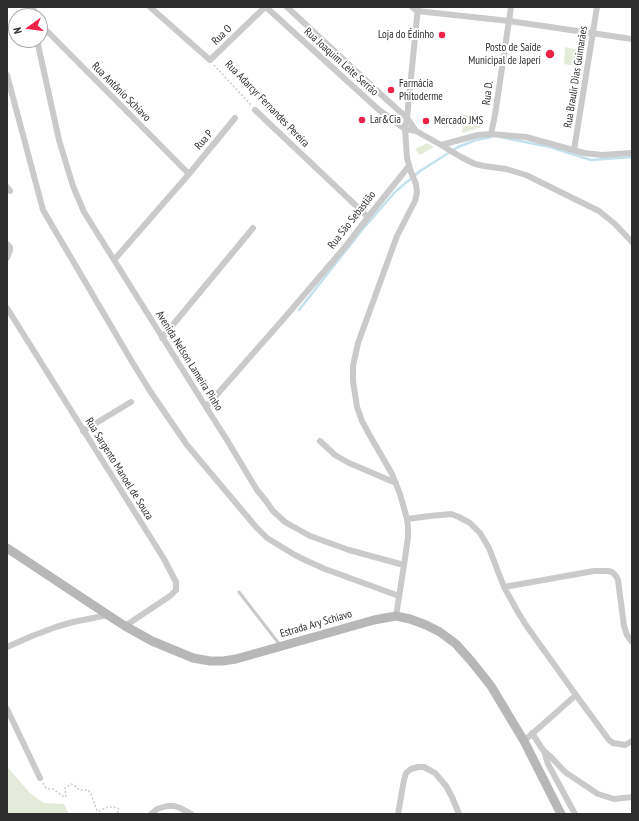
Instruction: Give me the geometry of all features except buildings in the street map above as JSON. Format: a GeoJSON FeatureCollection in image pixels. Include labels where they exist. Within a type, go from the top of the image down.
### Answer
{"type":"FeatureCollection","features":[{"type":"Feature","properties":{"kind":"main road","name":"Estrada Ary Schiavo"},"geometry":{"type":"LineString","coordinates":[[7,548],[125,626],[171,649],[193,658],[210,661],[236,659],[374,620],[396,616],[426,625],[440,632],[456,644],[491,686],[524,741],[561,814]]}},
{"type":"Feature","properties":{"kind":"street","name":"Rua Adarcyr Fernandes Pereira"},"geometry":{"type":"LineString","coordinates":[[150,7],[210,60]]}},
{"type":"Feature","properties":{"kind":"street","name":"Rua O"},"geometry":{"type":"LineString","coordinates":[[210,60],[266,7]]}},
{"type":"Feature","properties":{"kind":"street","name":"Rua Joaquim Leite Serrão"},"geometry":{"type":"LineString","coordinates":[[266,7],[379,110],[405,129]]}},
{"type":"Feature","properties":{"kind":"street","name":"Rua Joaquim Leite Serrão"},"geometry":{"type":"LineString","coordinates":[[286,7],[407,118],[416,131]]}},
{"type":"Feature","properties":{"kind":"street","name":"Rua D."},"geometry":{"type":"LineString","coordinates":[[491,134],[511,7]]}},
{"type":"Feature","properties":{"kind":"street","name":"Rua Braulir Dias Guimarães"},"geometry":{"type":"LineString","coordinates":[[574,150],[597,7]]}},
{"type":"Feature","properties":{"kind":"street"},"geometry":{"type":"LineString","coordinates":[[396,616],[408,537],[407,519],[400,494],[392,474],[362,421],[356,407],[353,366],[358,343],[397,236],[415,201],[417,192],[416,184],[409,166],[405,144],[415,8],[593,32],[632,39]]}},
{"type":"Feature","properties":{"kind":"street","name":"Rua Antônio Schiavo"},"geometry":{"type":"LineString","coordinates":[[48,32],[189,174]]}},
{"type":"Feature","properties":{"kind":"street","name":"Avenida Nelson Lameira Pinho"},"geometry":{"type":"LineString","coordinates":[[39,48],[59,140],[73,186],[84,212],[257,490],[273,511],[285,522],[310,536],[348,550],[404,565]]}},
{"type":"Feature","properties":{"kind":"street"},"geometry":{"type":"LineString","coordinates":[[7,75],[43,210],[131,360],[187,445],[267,538],[295,555],[325,569],[399,596]]}},
{"type":"Feature","properties":{"kind":"street","name":"Rua Adarcyr Fernandes Pereira"},"geometry":{"type":"LineString","coordinates":[[256,110],[368,217]]}},
{"type":"Feature","properties":{"kind":"street","name":"Rua P"},"geometry":{"type":"LineString","coordinates":[[114,260],[189,174],[235,118]]}},
{"type":"Feature","properties":{"kind":"street"},"geometry":{"type":"LineString","coordinates":[[405,129],[416,131],[458,156],[475,164],[506,169],[547,185],[599,211],[615,224],[632,242]]}},
{"type":"Feature","properties":{"kind":"street"},"geometry":{"type":"LineString","coordinates":[[441,145],[478,135],[491,134],[526,137],[594,155],[632,153]]}},
{"type":"Feature","properties":{"kind":"street","name":"Rua São Sebastião"},"geometry":{"type":"LineString","coordinates":[[206,407],[345,247],[409,166]]}},
{"type":"Feature","properties":{"kind":"street"},"geometry":{"type":"LineString","coordinates":[[162,338],[253,228]]}},
{"type":"Feature","properties":{"kind":"street"},"geometry":{"type":"LineString","coordinates":[[7,258],[9,247]]}},
{"type":"Feature","properties":{"kind":"street","name":"Rua Sargento Manoel de Souza"},"geometry":{"type":"LineString","coordinates":[[7,308],[164,559],[176,582],[176,590],[170,596],[125,626]]}},
{"type":"Feature","properties":{"kind":"street"},"geometry":{"type":"LineString","coordinates":[[83,431],[131,402]]}},
{"type":"Feature","properties":{"kind":"street"},"geometry":{"type":"LineString","coordinates":[[320,441],[335,455],[348,463],[396,483]]}},
{"type":"Feature","properties":{"kind":"street"},"geometry":{"type":"LineString","coordinates":[[407,519],[451,514],[459,516],[470,523],[480,533],[489,548],[504,588],[528,628],[576,695],[612,742],[625,745],[632,741]]}},
{"type":"Feature","properties":{"kind":"street"},"geometry":{"type":"LineString","coordinates":[[504,588],[594,571],[612,572],[618,580],[624,626],[627,635],[632,642]]}},
{"type":"Feature","properties":{"kind":"street"},"geometry":{"type":"LineString","coordinates":[[7,646],[56,627],[108,615]]}},
{"type":"Feature","properties":{"kind":"street"},"geometry":{"type":"LineString","coordinates":[[524,741],[576,695]]}},
{"type":"Feature","properties":{"kind":"street"},"geometry":{"type":"LineString","coordinates":[[7,709],[40,778]]}},
{"type":"Feature","properties":{"kind":"street"},"geometry":{"type":"LineString","coordinates":[[532,733],[543,750],[548,764],[575,814]]}},
{"type":"Feature","properties":{"kind":"street"},"geometry":{"type":"LineString","coordinates":[[543,750],[565,772],[598,794],[614,799],[632,797]]}},
{"type":"Feature","properties":{"kind":"street"},"geometry":{"type":"LineString","coordinates":[[398,814],[406,773],[418,766],[424,767],[435,773],[446,786],[459,814]]}},
{"type":"Feature","properties":{"kind":"street"},"geometry":{"type":"LineString","coordinates":[[151,814],[157,809],[167,806],[174,806],[191,814]]}},
{"type":"Feature","properties":{"kind":"lane"},"geometry":{"type":"LineString","coordinates":[[239,592],[281,646]]}},
{"type":"Feature","properties":{"kind":"path","name":"Rua Adarcyr Fernandes Pereira"},"geometry":{"type":"LineString","coordinates":[[210,60],[256,110]]}},
{"type":"Feature","properties":{"kind":"path"},"geometry":{"type":"LineString","coordinates":[[40,778],[46,788],[53,789],[64,797],[66,796],[65,788],[71,784],[79,790],[88,790],[97,811],[108,807],[114,807],[118,808],[119,810],[117,814]]}},
{"type":"Feature","properties":{"kind":"green space"},"geometry":{"type":"Polygon","coordinates":[[[565,47],[578,50],[576,66],[564,64],[565,47]]]}},
{"type":"Feature","properties":{"kind":"green space"},"geometry":{"type":"Polygon","coordinates":[[[464,115],[481,116],[481,127],[462,133],[464,115]]]}},
{"type":"Feature","properties":{"kind":"green space"},"geometry":{"type":"Polygon","coordinates":[[[427,143],[434,147],[420,155],[415,149],[427,143]]]}},
{"type":"Feature","properties":{"kind":"green space"},"geometry":{"type":"Polygon","coordinates":[[[7,767],[31,794],[44,803],[64,804],[69,814],[7,814],[7,767]]]}},
{"type":"Feature","properties":{"kind":"waterway"},"geometry":{"type":"LineString","coordinates":[[299,310],[362,230],[395,192],[420,171],[458,147],[476,140],[491,137]]}},
{"type":"Feature","properties":{"kind":"waterway"},"geometry":{"type":"LineString","coordinates":[[500,137],[550,147],[591,160],[632,157]]}},
{"type":"Feature","properties":{"kind":"place","name":"Loja do Édinho"},"geometry":{"type":"Point","coordinates":[442,35]}},
{"type":"Feature","properties":{"kind":"place","name":"Posto de Saíde Municipal de Japeri"},"geometry":{"type":"Point","coordinates":[550,54]}},
{"type":"Feature","properties":{"kind":"place","name":"Farmácia Phitoderme"},"geometry":{"type":"Point","coordinates":[391,90]}},
{"type":"Feature","properties":{"kind":"place","name":"Lar&Cia"},"geometry":{"type":"Point","coordinates":[362,120]}},
{"type":"Feature","properties":{"kind":"place","name":"Mercado JMS"},"geometry":{"type":"Point","coordinates":[426,121]}}]}
